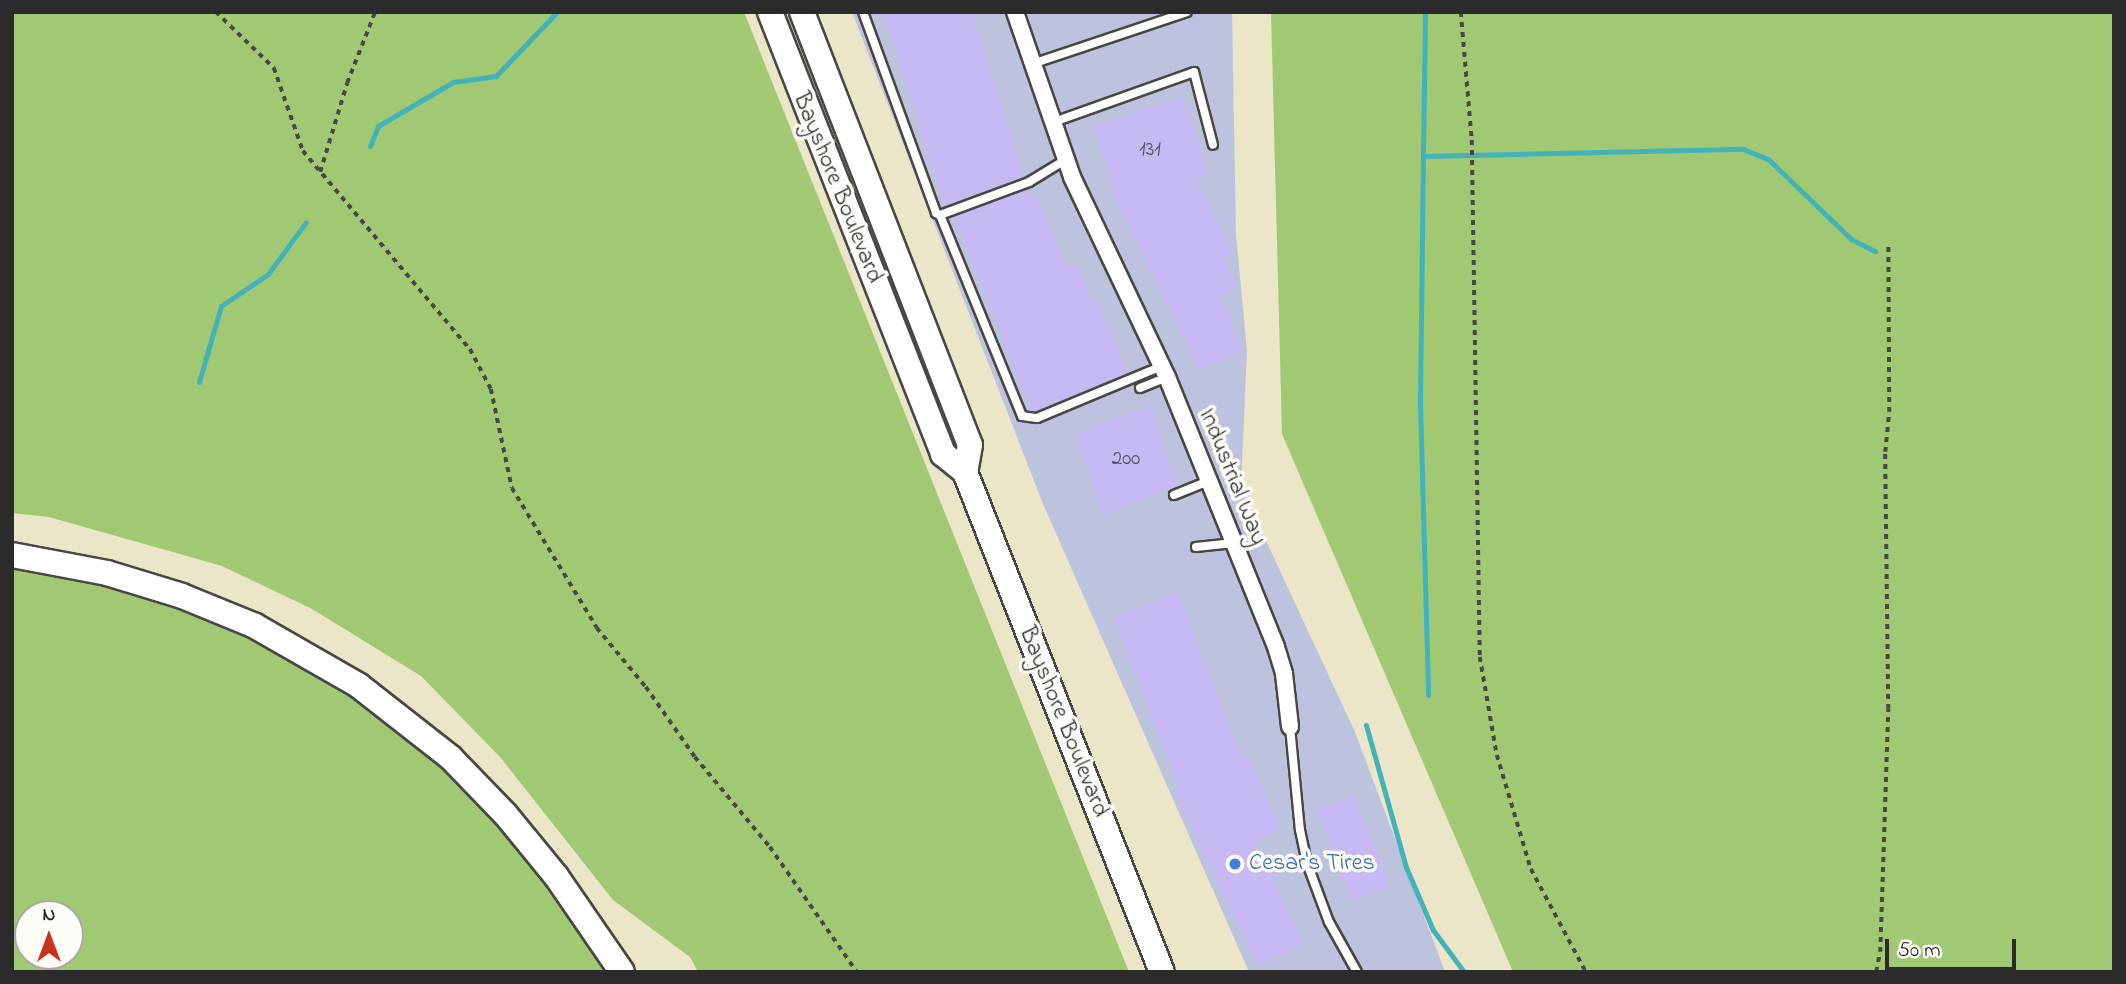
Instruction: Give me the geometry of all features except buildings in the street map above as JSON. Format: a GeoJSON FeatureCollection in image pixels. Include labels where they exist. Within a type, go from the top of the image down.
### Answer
{"type":"FeatureCollection","features":[{"type":"Feature","properties":{"kind":"main road","name":"Bayshore Boulevard"},"geometry":{"type":"LineString","coordinates":[[770,12],[943,454],[965,472],[1162,972]]}},
{"type":"Feature","properties":{"kind":"main road","name":"Bayshore Boulevard"},"geometry":{"type":"LineString","coordinates":[[802,12],[970,444],[965,472]]}},
{"type":"Feature","properties":{"kind":"main road"},"geometry":{"type":"LineString","coordinates":[[12,555],[107,573],[194,601],[266,632],[358,685],[441,749],[497,805],[556,876],[622,972]]}},
{"type":"Feature","properties":{"kind":"main road"},"geometry":{"type":"LineString","coordinates":[[600,942],[612,972]]}},
{"type":"Feature","properties":{"kind":"street","name":"Industrial Way"},"geometry":{"type":"LineString","coordinates":[[1015,12],[1065,160],[1164,371],[1234,543],[1284,674],[1290,727]]}},
{"type":"Feature","properties":{"kind":"lane"},"geometry":{"type":"LineString","coordinates":[[863,12],[933,211],[940,215],[1022,416],[1037,418],[1164,371]]}},
{"type":"Feature","properties":{"kind":"lane"},"geometry":{"type":"LineString","coordinates":[[1032,64],[1187,12]]}},
{"type":"Feature","properties":{"kind":"lane"},"geometry":{"type":"LineString","coordinates":[[1051,123],[1194,72],[1213,145]]}},
{"type":"Feature","properties":{"kind":"lane"},"geometry":{"type":"LineString","coordinates":[[940,215],[1029,183],[1065,160]]}},
{"type":"Feature","properties":{"kind":"lane"},"geometry":{"type":"LineString","coordinates":[[1140,388],[1164,371]]}},
{"type":"Feature","properties":{"kind":"lane"},"geometry":{"type":"LineString","coordinates":[[1174,495],[1209,481]]}},
{"type":"Feature","properties":{"kind":"lane"},"geometry":{"type":"LineString","coordinates":[[1196,547],[1234,543]]}},
{"type":"Feature","properties":{"kind":"lane","name":"Industrial Way"},"geometry":{"type":"LineString","coordinates":[[1290,727],[1300,830],[1307,863],[1329,922],[1357,972]]}},
{"type":"Feature","properties":{"kind":"path"},"geometry":{"type":"LineString","coordinates":[[216,12],[274,68],[303,151],[470,349],[491,389],[512,488],[597,628],[646,687],[695,757],[770,848],[857,972]]}},
{"type":"Feature","properties":{"kind":"path"},"geometry":{"type":"LineString","coordinates":[[320,173],[347,83],[375,12]]}},
{"type":"Feature","properties":{"kind":"path"},"geometry":{"type":"LineString","coordinates":[[1461,12],[1472,140],[1480,657],[1497,755],[1531,869],[1586,972]]}},
{"type":"Feature","properties":{"kind":"path"},"geometry":{"type":"LineString","coordinates":[[1875,972],[1880,952],[1888,709],[1885,453],[1889,412],[1888,243]]}},
{"type":"Feature","properties":{"kind":"shaded area"},"geometry":{"type":"Polygon","coordinates":[[[852,12],[1232,12],[1236,234],[1247,351],[1241,487],[1355,732],[1445,972],[1249,972],[1043,504],[852,12]]]}},
{"type":"Feature","properties":{"kind":"green space"},"geometry":{"type":"Polygon","coordinates":[[[12,12],[744,12],[1129,972],[698,972],[690,957],[613,900],[500,757],[421,676],[312,609],[222,566],[49,517],[12,513],[12,12]]]}},
{"type":"Feature","properties":{"kind":"green space"},"geometry":{"type":"Polygon","coordinates":[[[1271,12],[2114,12],[2114,972],[1513,972],[1282,434],[1271,12]]]}},
{"type":"Feature","properties":{"kind":"green space"},"geometry":{"type":"Polygon","coordinates":[[[12,555],[255,626],[479,786],[612,972],[12,972],[12,555]]]}},
{"type":"Feature","properties":{"kind":"waterway"},"geometry":{"type":"LineString","coordinates":[[370,146],[378,126],[453,82],[496,76],[557,12]]}},
{"type":"Feature","properties":{"kind":"waterway"},"geometry":{"type":"LineString","coordinates":[[1425,12],[1423,156],[1743,149],[1768,159],[1851,239],[1875,251]]}},
{"type":"Feature","properties":{"kind":"waterway"},"geometry":{"type":"LineString","coordinates":[[1423,156],[1420,403],[1428,695]]}},
{"type":"Feature","properties":{"kind":"waterway"},"geometry":{"type":"LineString","coordinates":[[199,382],[221,306],[268,274],[306,222]]}},
{"type":"Feature","properties":{"kind":"waterway"},"geometry":{"type":"LineString","coordinates":[[1366,725],[1406,867],[1433,930],[1464,972]]}},
{"type":"Feature","properties":{"kind":"place","name":"Cesar's Tires"},"geometry":{"type":"Point","coordinates":[1235,864]}}]}
